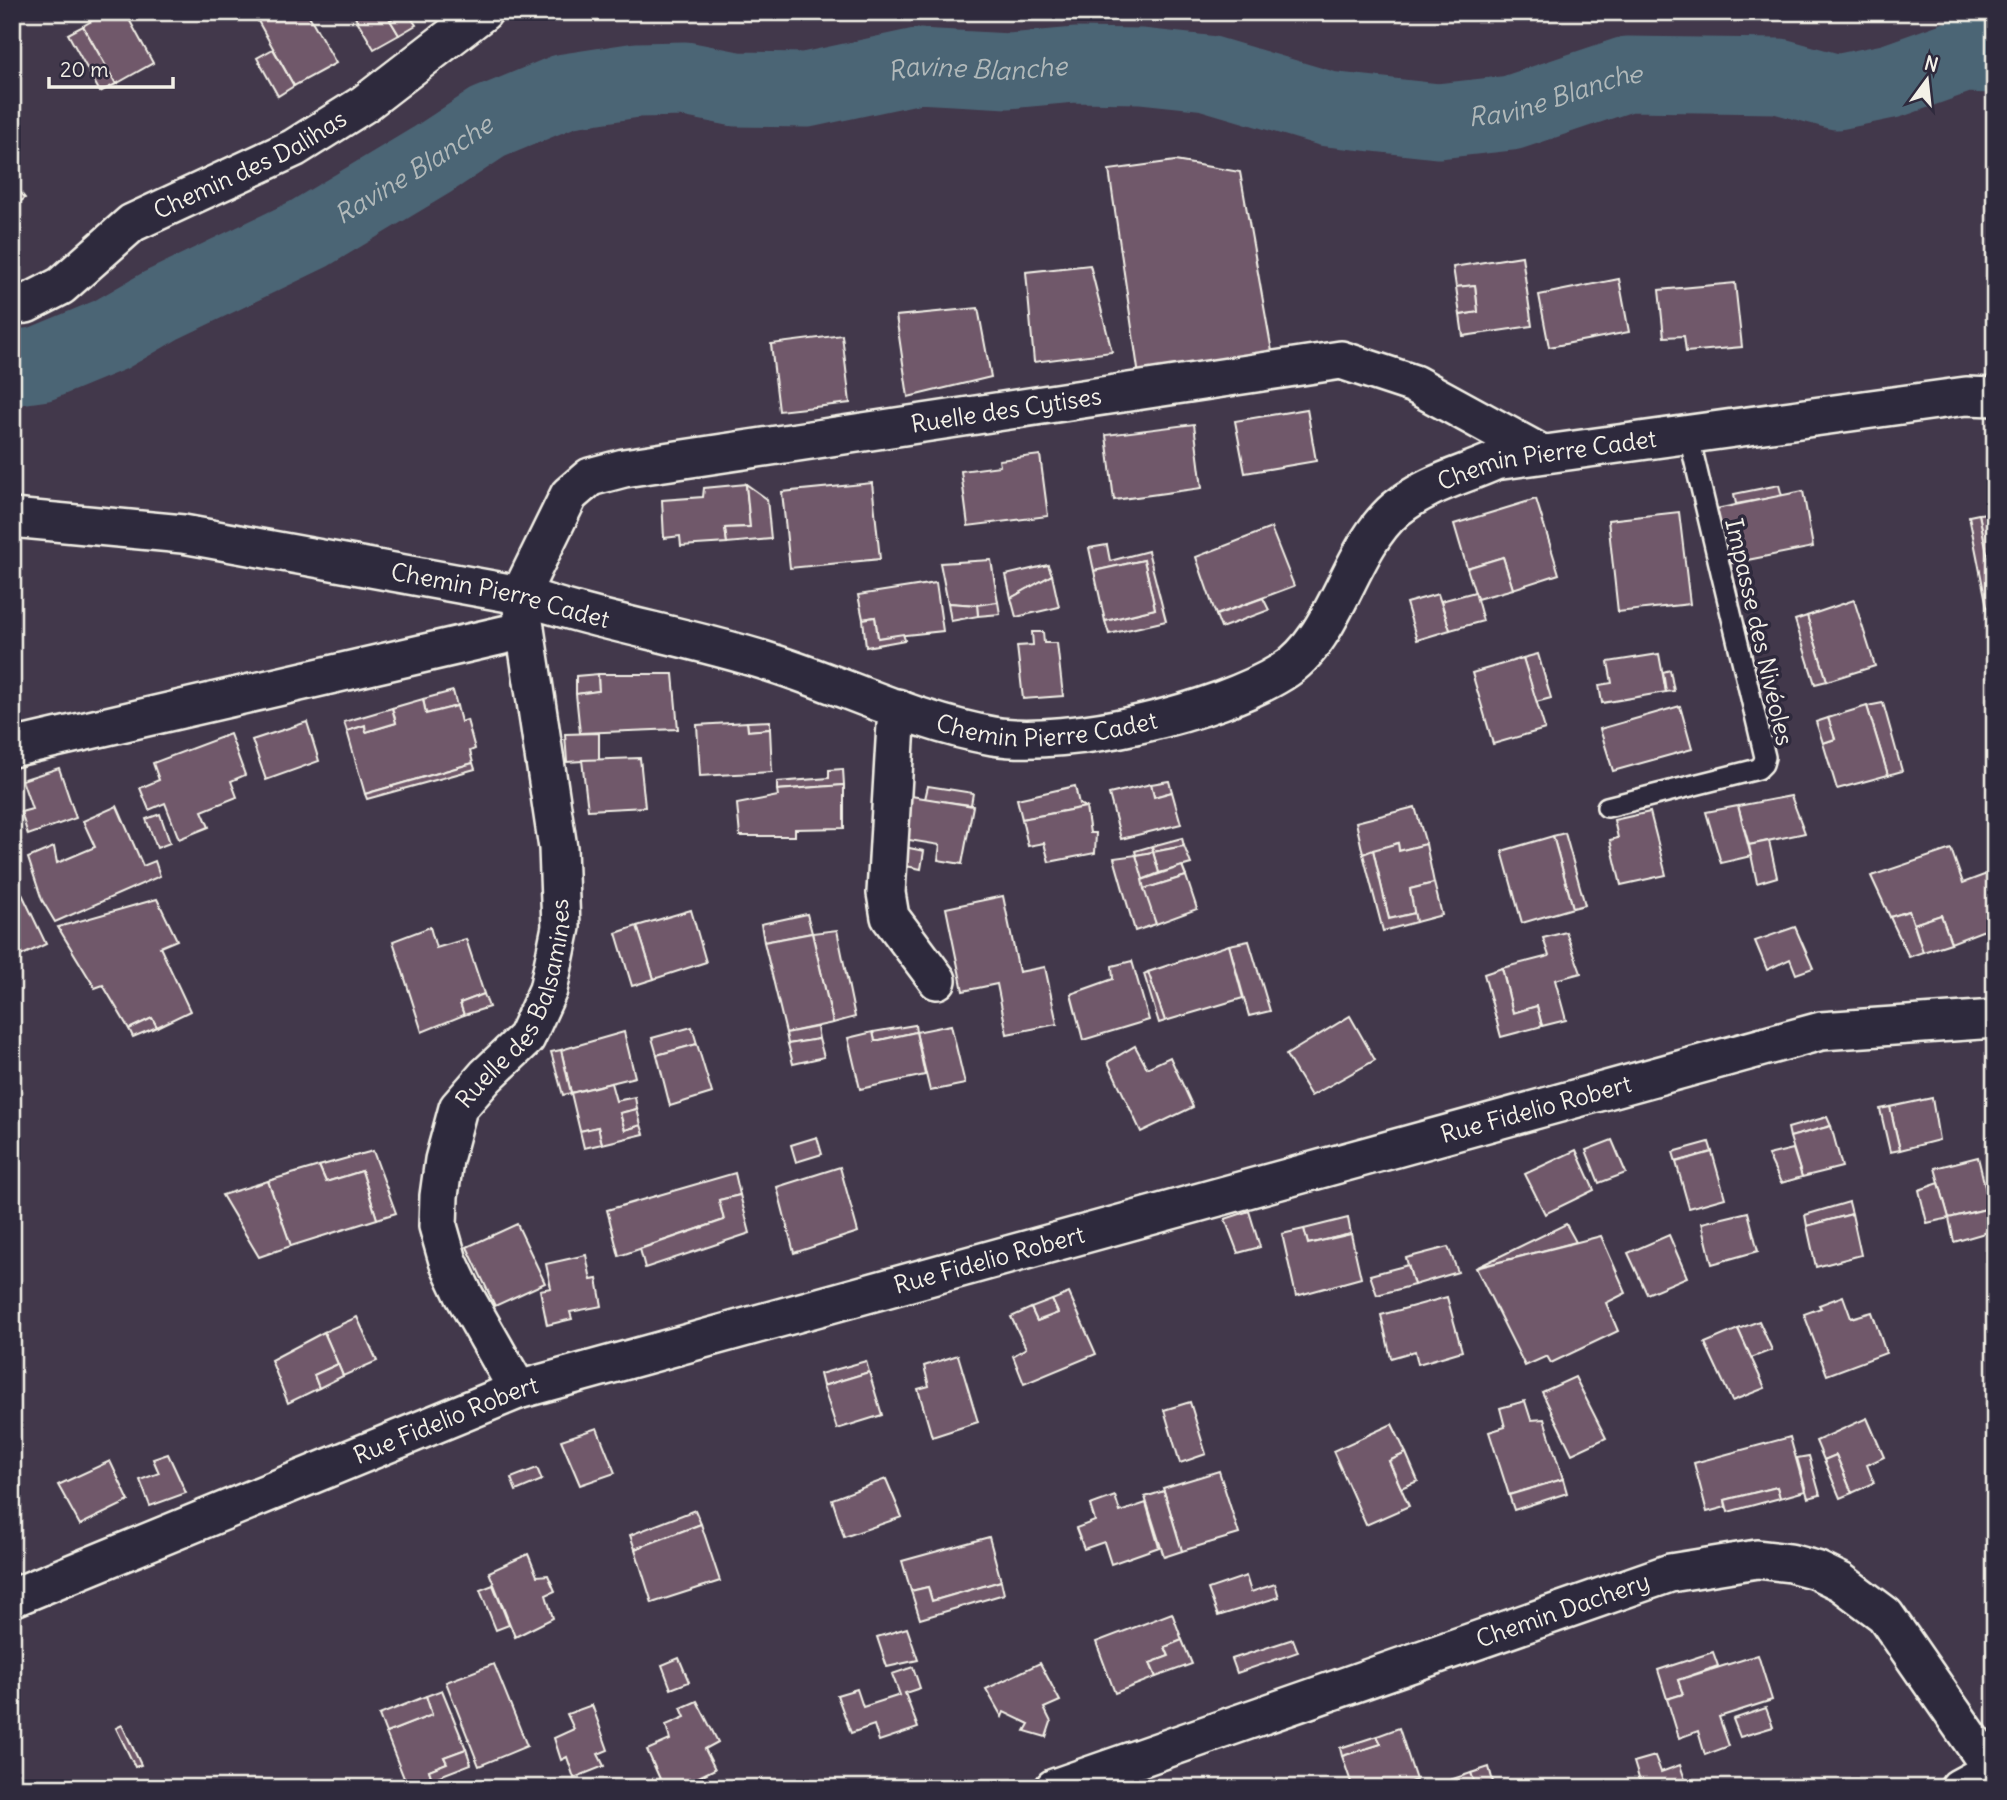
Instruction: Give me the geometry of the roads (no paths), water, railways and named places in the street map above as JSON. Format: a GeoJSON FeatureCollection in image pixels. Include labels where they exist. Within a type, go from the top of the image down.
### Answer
{"type":"FeatureCollection","features":[{"type":"Feature","properties":{"kind":"street","name":"Chemin des Dalihas"},"geometry":{"type":"LineString","coordinates":[[12,305],[26,304],[61,286],[132,223],[294,148],[364,104],[483,12]]}},
{"type":"Feature","properties":{"kind":"street","name":"Ruelle des Cytises"},"geometry":{"type":"LineString","coordinates":[[522,612],[569,495],[590,477],[624,468],[1341,360],[1414,384],[1541,453]]}},
{"type":"Feature","properties":{"kind":"street","name":"Chemin Pierre Cadet"},"geometry":{"type":"LineString","coordinates":[[12,518],[183,534],[522,612],[569,611],[671,634],[772,663],[943,724],[995,736],[1044,737],[1095,733],[1145,722],[1242,693],[1285,671],[1304,653],[1320,631],[1368,543],[1394,511],[1430,485],[1495,461],[1966,396],[1995,397]]}},
{"type":"Feature","properties":{"kind":"street"},"geometry":{"type":"LineString","coordinates":[[12,748],[522,612]]}},
{"type":"Feature","properties":{"kind":"street","name":"Ruelle des Balsamines"},"geometry":{"type":"LineString","coordinates":[[518,1390],[464,1295],[448,1261],[438,1226],[444,1160],[458,1108],[486,1076],[526,1038],[548,990],[561,927],[558,848],[522,612]]}},
{"type":"Feature","properties":{"kind":"street"},"geometry":{"type":"LineString","coordinates":[[897,708],[886,893],[890,917],[937,980]]}},
{"type":"Feature","properties":{"kind":"street","name":"Rue Fidelio Robert"},"geometry":{"type":"LineString","coordinates":[[12,1598],[518,1390],[1821,1031],[1995,1019]]}},
{"type":"Feature","properties":{"kind":"street","name":"Chemin Dachery"},"geometry":{"type":"LineString","coordinates":[[1054,1788],[1670,1573],[1757,1559],[1790,1563],[1816,1570],[1849,1587],[1885,1615],[1993,1772]]}},
{"type":"Feature","properties":{"kind":"street"},"geometry":{"type":"LineString","coordinates":[[1959,1788],[1993,1772]]}},
{"type":"Feature","properties":{"kind":"lane","name":"Impasse des Nivéoles"},"geometry":{"type":"LineString","coordinates":[[1607,807],[1758,769],[1765,757],[1688,433]]}},
{"type":"Feature","properties":{"kind":"waterway","name":"Ravine Blanche"},"geometry":{"type":"LineString","coordinates":[[12,368],[40,364],[110,335],[160,306],[309,234],[488,123],[565,91],[637,80],[685,79],[736,89],[806,90],[918,66],[1009,71],[1075,65],[1141,66],[1207,73],[1328,109],[1438,121],[1511,113],[1627,74],[1779,76],[1837,92],[1891,81],[1964,55],[1995,56]]}}]}
